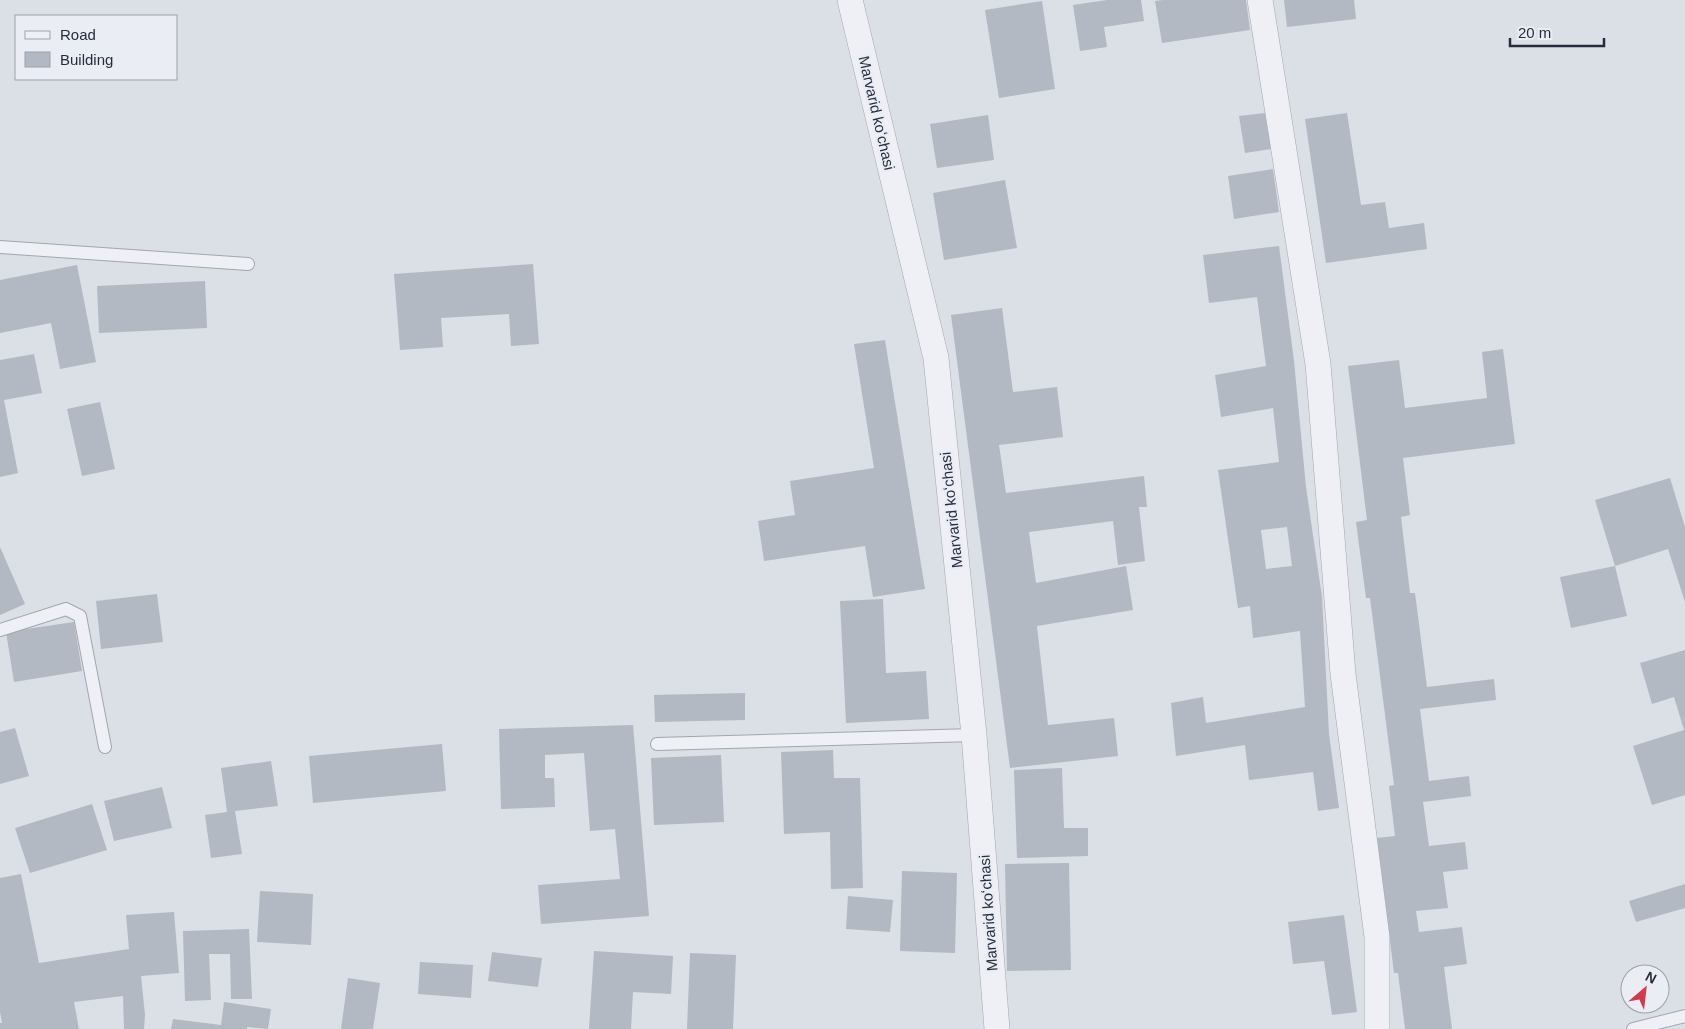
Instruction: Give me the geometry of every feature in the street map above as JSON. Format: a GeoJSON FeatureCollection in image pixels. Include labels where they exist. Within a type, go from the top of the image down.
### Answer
{"type":"FeatureCollection","features":[{"type":"Feature","properties":{"kind":"street","name":"Marvarid koʻchasi"},"geometry":{"type":"LineString","coordinates":[[850,0],[936,358],[974,735],[997,1029]]}},
{"type":"Feature","properties":{"kind":"street"},"geometry":{"type":"LineString","coordinates":[[1260,0],[1318,364],[1343,674],[1377,938],[1377,1029]]}},
{"type":"Feature","properties":{"kind":"lane"},"geometry":{"type":"LineString","coordinates":[[0,247],[248,264]]}},
{"type":"Feature","properties":{"kind":"lane"},"geometry":{"type":"LineString","coordinates":[[0,630],[66,609],[80,616],[105,747]]}},
{"type":"Feature","properties":{"kind":"lane"},"geometry":{"type":"LineString","coordinates":[[657,744],[974,735]]}},
{"type":"Feature","properties":{"kind":"lane"},"geometry":{"type":"LineString","coordinates":[[1633,1029],[1685,1016]]}},
{"type":"Feature","properties":{"kind":"building"},"geometry":{"type":"Polygon","coordinates":[[[1107,0],[1141,0],[1144,21],[1104,27],[1107,47],[1080,51],[1073,5],[1107,0]]]}},
{"type":"Feature","properties":{"kind":"building"},"geometry":{"type":"Polygon","coordinates":[[[1246,0],[1250,30],[1162,43],[1155,1],[1246,0]]]}},
{"type":"Feature","properties":{"kind":"building"},"geometry":{"type":"Polygon","coordinates":[[[1284,0],[1354,0],[1356,19],[1287,27],[1284,0]]]}},
{"type":"Feature","properties":{"kind":"building"},"geometry":{"type":"Polygon","coordinates":[[[1042,1],[1055,89],[999,98],[985,10],[1042,1]]]}},
{"type":"Feature","properties":{"kind":"building"},"geometry":{"type":"Polygon","coordinates":[[[1265,113],[1271,149],[1245,153],[1239,116],[1265,113]]]}},
{"type":"Feature","properties":{"kind":"building"},"geometry":{"type":"Polygon","coordinates":[[[1347,113],[1361,205],[1385,202],[1389,228],[1424,223],[1427,249],[1326,263],[1305,119],[1347,113]]]}},
{"type":"Feature","properties":{"kind":"building"},"geometry":{"type":"Polygon","coordinates":[[[988,115],[994,160],[937,168],[930,124],[988,115]]]}},
{"type":"Feature","properties":{"kind":"building"},"geometry":{"type":"Polygon","coordinates":[[[1273,169],[1279,212],[1234,219],[1228,176],[1273,169]]]}},
{"type":"Feature","properties":{"kind":"building"},"geometry":{"type":"Polygon","coordinates":[[[1005,180],[1017,248],[944,260],[933,193],[1005,180]]]}},
{"type":"Feature","properties":{"kind":"building"},"geometry":{"type":"Polygon","coordinates":[[[1279,246],[1294,361],[1306,487],[1322,597],[1329,734],[1339,808],[1318,811],[1313,772],[1249,780],[1245,745],[1176,756],[1171,703],[1203,697],[1206,723],[1305,707],[1300,631],[1253,638],[1250,606],[1238,608],[1218,470],[1279,462],[1273,408],[1221,417],[1215,375],[1266,366],[1257,297],[1209,303],[1203,255],[1279,246]],[[1287,527],[1261,530],[1266,569],[1292,566],[1287,527]]]}},
{"type":"Feature","properties":{"kind":"building"},"geometry":{"type":"Polygon","coordinates":[[[533,264],[539,344],[511,346],[509,314],[441,318],[443,347],[400,350],[394,274],[533,264]]]}},
{"type":"Feature","properties":{"kind":"building"},"geometry":{"type":"Polygon","coordinates":[[[77,265],[96,362],[60,369],[51,323],[0,333],[0,280],[77,265]]]}},
{"type":"Feature","properties":{"kind":"building"},"geometry":{"type":"Polygon","coordinates":[[[205,281],[207,328],[99,333],[97,286],[205,281]]]}},
{"type":"Feature","properties":{"kind":"building"},"geometry":{"type":"Polygon","coordinates":[[[1002,308],[1013,392],[1057,387],[1063,437],[999,445],[1006,493],[1144,476],[1147,507],[1139,507],[1145,561],[1118,565],[1113,521],[1029,532],[1036,583],[1126,566],[1133,610],[1037,626],[1048,725],[1114,718],[1118,756],[1010,768],[951,315],[1002,308]]]}},
{"type":"Feature","properties":{"kind":"building"},"geometry":{"type":"Polygon","coordinates":[[[885,340],[925,589],[873,597],[865,546],[764,561],[758,521],[795,515],[790,481],[874,468],[854,344],[885,340]]]}},
{"type":"Feature","properties":{"kind":"building"},"geometry":{"type":"Polygon","coordinates":[[[1503,349],[1515,444],[1403,458],[1410,515],[1401,517],[1410,593],[1415,593],[1427,687],[1494,679],[1496,700],[1420,709],[1429,781],[1469,776],[1471,796],[1423,802],[1429,846],[1465,842],[1468,869],[1443,872],[1448,908],[1416,911],[1419,932],[1462,927],[1467,964],[1444,967],[1452,1029],[1405,1029],[1398,973],[1394,973],[1377,838],[1395,836],[1389,786],[1394,785],[1370,598],[1366,598],[1356,522],[1367,520],[1348,366],[1399,360],[1405,408],[1487,398],[1482,352],[1503,349]]]}},
{"type":"Feature","properties":{"kind":"building"},"geometry":{"type":"Polygon","coordinates":[[[34,354],[42,393],[4,400],[18,473],[0,477],[0,360],[34,354]]]}},
{"type":"Feature","properties":{"kind":"building"},"geometry":{"type":"Polygon","coordinates":[[[100,402],[115,469],[82,476],[67,409],[100,402]]]}},
{"type":"Feature","properties":{"kind":"building"},"geometry":{"type":"Polygon","coordinates":[[[1670,478],[1685,527],[1685,602],[1668,549],[1615,566],[1595,500],[1670,478]]]}},
{"type":"Feature","properties":{"kind":"building"},"geometry":{"type":"Polygon","coordinates":[[[0,547],[25,604],[0,615],[0,547]]]}},
{"type":"Feature","properties":{"kind":"building"},"geometry":{"type":"Polygon","coordinates":[[[1615,566],[1627,616],[1571,628],[1560,577],[1615,566]]]}},
{"type":"Feature","properties":{"kind":"building"},"geometry":{"type":"Polygon","coordinates":[[[157,594],[163,642],[101,649],[96,601],[157,594]]]}},
{"type":"Feature","properties":{"kind":"building"},"geometry":{"type":"Polygon","coordinates":[[[883,599],[886,673],[926,671],[929,719],[846,723],[840,601],[883,599]]]}},
{"type":"Feature","properties":{"kind":"building"},"geometry":{"type":"Polygon","coordinates":[[[74,622],[82,671],[14,682],[6,632],[74,622]]]}},
{"type":"Feature","properties":{"kind":"building"},"geometry":{"type":"Polygon","coordinates":[[[1685,650],[1685,795],[1652,805],[1633,746],[1684,730],[1674,697],[1652,704],[1640,663],[1685,650]]]}},
{"type":"Feature","properties":{"kind":"building"},"geometry":{"type":"Polygon","coordinates":[[[745,693],[745,720],[655,722],[654,695],[745,693]]]}},
{"type":"Feature","properties":{"kind":"building"},"geometry":{"type":"Polygon","coordinates":[[[633,725],[649,916],[541,924],[538,885],[620,879],[615,829],[590,831],[584,753],[545,755],[545,778],[554,778],[555,807],[501,809],[499,729],[633,725]]]}},
{"type":"Feature","properties":{"kind":"building"},"geometry":{"type":"Polygon","coordinates":[[[15,728],[29,776],[0,784],[0,732],[15,728]]]}},
{"type":"Feature","properties":{"kind":"building"},"geometry":{"type":"Polygon","coordinates":[[[442,744],[446,791],[313,803],[309,756],[442,744]]]}},
{"type":"Feature","properties":{"kind":"building"},"geometry":{"type":"Polygon","coordinates":[[[833,750],[834,778],[860,778],[863,888],[831,889],[830,832],[784,834],[781,752],[833,750]]]}},
{"type":"Feature","properties":{"kind":"building"},"geometry":{"type":"Polygon","coordinates":[[[721,755],[724,822],[654,825],[651,758],[721,755]]]}},
{"type":"Feature","properties":{"kind":"building"},"geometry":{"type":"Polygon","coordinates":[[[271,761],[278,806],[235,811],[242,854],[211,858],[205,815],[227,812],[221,768],[271,761]]]}},
{"type":"Feature","properties":{"kind":"building"},"geometry":{"type":"Polygon","coordinates":[[[1062,768],[1064,828],[1088,828],[1088,856],[1017,858],[1014,770],[1062,768]]]}},
{"type":"Feature","properties":{"kind":"building"},"geometry":{"type":"Polygon","coordinates":[[[162,787],[172,828],[114,841],[104,801],[162,787]]]}},
{"type":"Feature","properties":{"kind":"building"},"geometry":{"type":"Polygon","coordinates":[[[92,804],[107,850],[30,873],[15,828],[92,804]]]}},
{"type":"Feature","properties":{"kind":"building"},"geometry":{"type":"Polygon","coordinates":[[[1069,863],[1071,970],[1007,971],[1005,864],[1069,863]]]}},
{"type":"Feature","properties":{"kind":"building"},"geometry":{"type":"Polygon","coordinates":[[[902,871],[957,873],[955,953],[900,951],[902,871]]]}},
{"type":"Feature","properties":{"kind":"building"},"geometry":{"type":"Polygon","coordinates":[[[21,874],[39,963],[129,949],[126,915],[174,912],[179,973],[141,976],[145,1015],[144,1029],[124,1029],[123,996],[74,1002],[79,1029],[0,1029],[0,1023],[2,1023],[0,1012],[0,878],[21,874]]]}},
{"type":"Feature","properties":{"kind":"building"},"geometry":{"type":"Polygon","coordinates":[[[1685,884],[1685,908],[1636,922],[1629,901],[1685,884]]]}},
{"type":"Feature","properties":{"kind":"building"},"geometry":{"type":"Polygon","coordinates":[[[260,891],[313,894],[311,945],[257,942],[260,891]]]}},
{"type":"Feature","properties":{"kind":"building"},"geometry":{"type":"Polygon","coordinates":[[[848,896],[893,900],[890,932],[846,929],[848,896]]]}},
{"type":"Feature","properties":{"kind":"building"},"geometry":{"type":"Polygon","coordinates":[[[1344,915],[1357,1012],[1332,1015],[1324,961],[1293,964],[1288,922],[1344,915]]]}},
{"type":"Feature","properties":{"kind":"building"},"geometry":{"type":"Polygon","coordinates":[[[249,929],[252,999],[231,999],[230,954],[209,954],[211,1000],[185,1001],[183,931],[249,929]]]}},
{"type":"Feature","properties":{"kind":"building"},"geometry":{"type":"Polygon","coordinates":[[[594,951],[673,956],[671,994],[633,992],[631,1029],[589,1029],[594,951]]]}},
{"type":"Feature","properties":{"kind":"building"},"geometry":{"type":"Polygon","coordinates":[[[492,952],[542,958],[538,987],[488,981],[492,952]]]}},
{"type":"Feature","properties":{"kind":"building"},"geometry":{"type":"Polygon","coordinates":[[[690,953],[736,955],[733,1029],[687,1029],[690,953]]]}},
{"type":"Feature","properties":{"kind":"building"},"geometry":{"type":"Polygon","coordinates":[[[420,962],[473,965],[471,998],[418,994],[420,962]]]}},
{"type":"Feature","properties":{"kind":"building"},"geometry":{"type":"Polygon","coordinates":[[[348,978],[380,983],[373,1029],[341,1029],[348,978]]]}},
{"type":"Feature","properties":{"kind":"building"},"geometry":{"type":"Polygon","coordinates":[[[224,1002],[271,1009],[268,1029],[247,1027],[247,1029],[171,1029],[173,1019],[221,1025],[224,1002]]]}}]}
